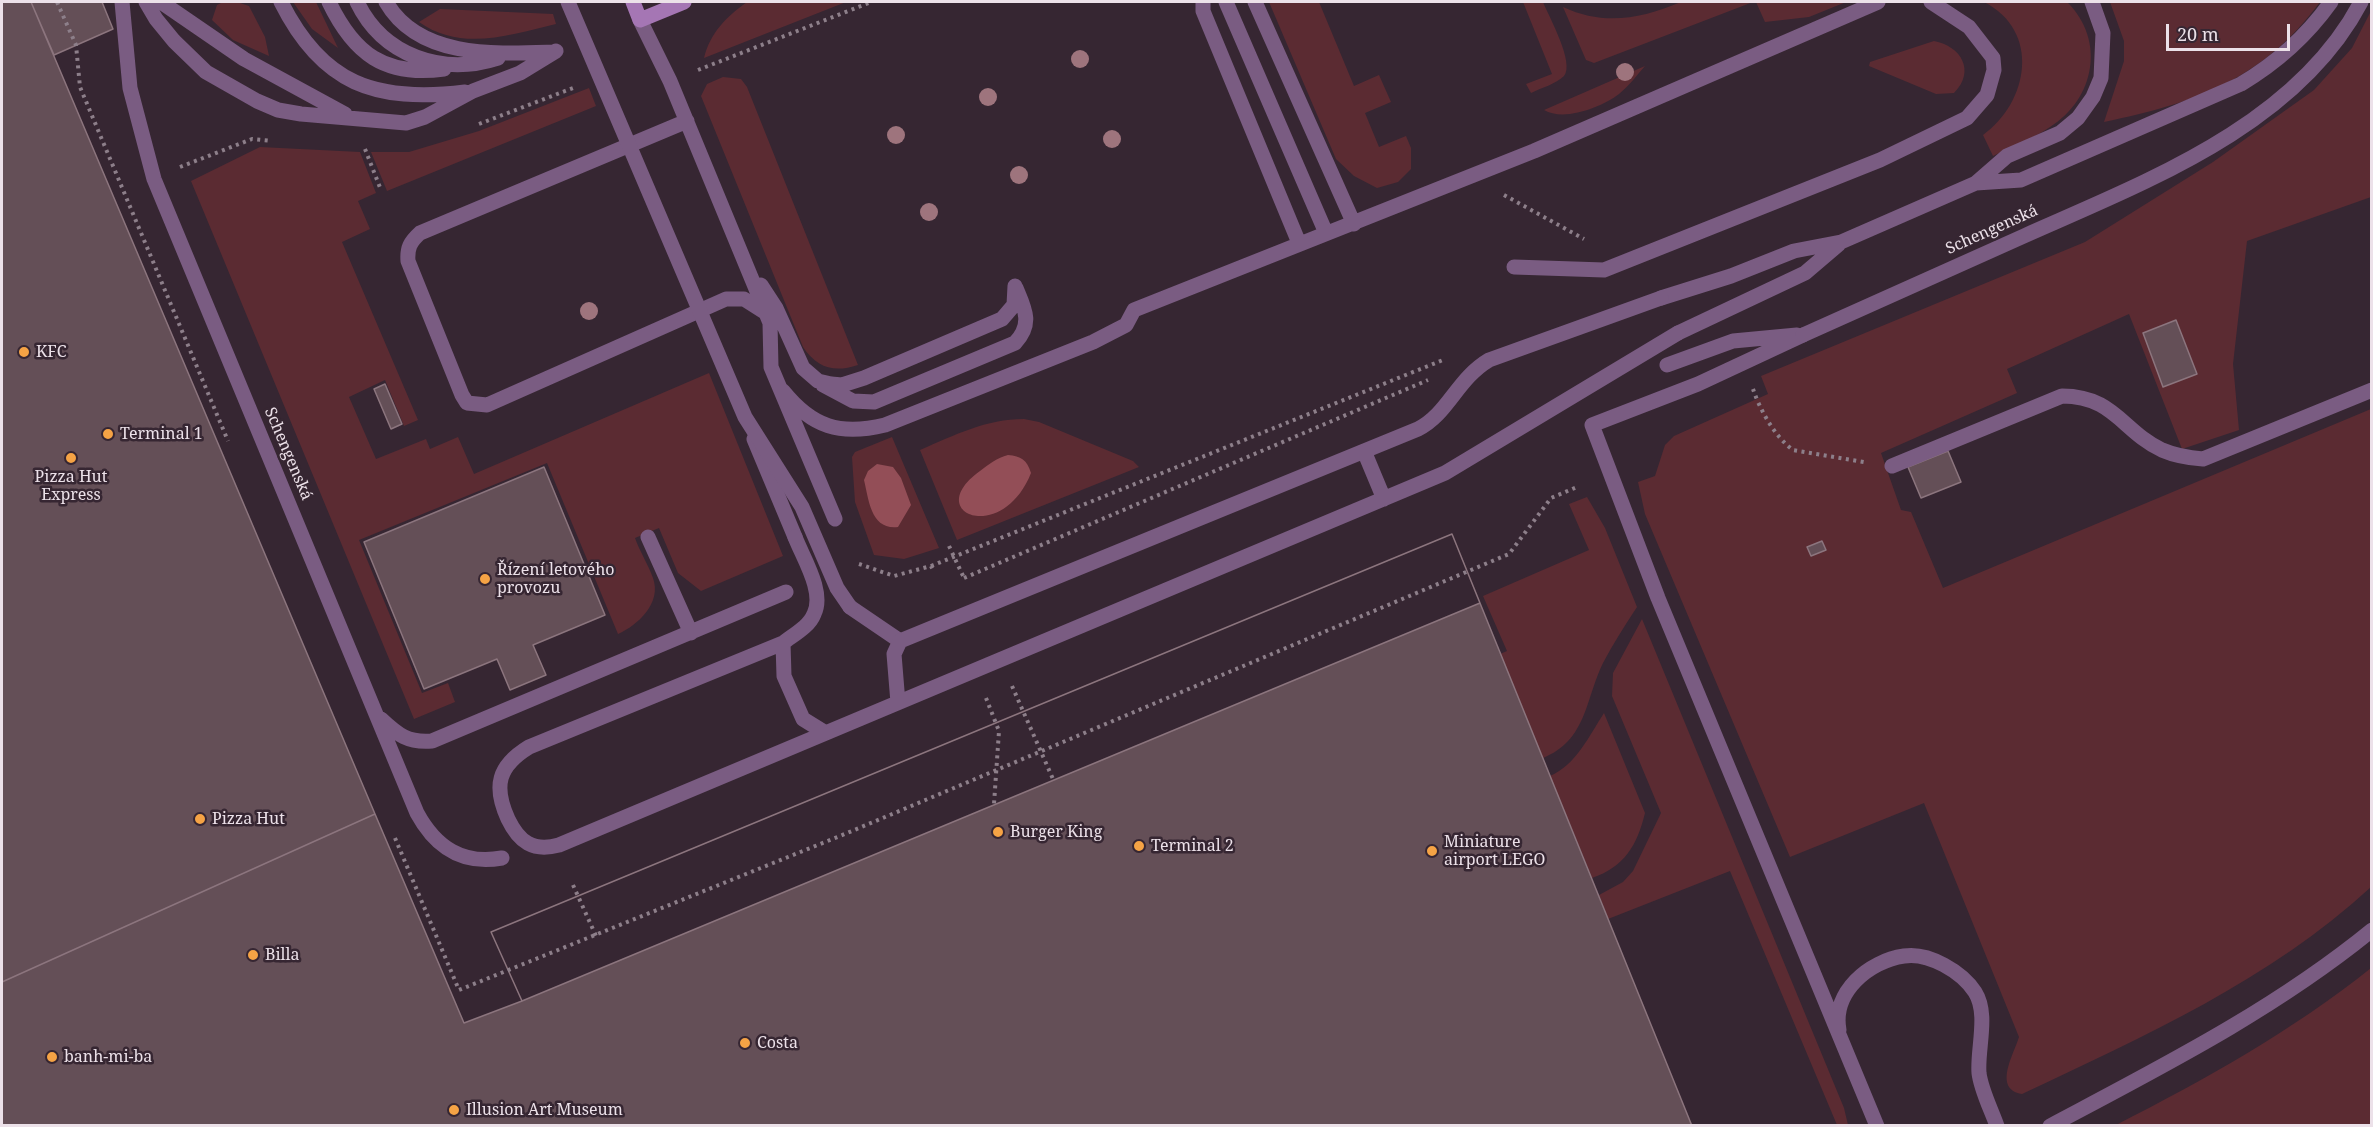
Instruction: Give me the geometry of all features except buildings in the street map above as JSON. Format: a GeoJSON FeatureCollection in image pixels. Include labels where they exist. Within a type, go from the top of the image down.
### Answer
{"type":"FeatureCollection","features":[{"type":"Feature","properties":{"kind":"main road"},"geometry":{"type":"LineString","coordinates":[[633,2],[640,20],[684,2]]}},
{"type":"Feature","properties":{"kind":"street","name":"Schengenská"},"geometry":{"type":"LineString","coordinates":[[122,2],[130,87],[154,179],[426,829],[440,844],[471,860],[502,858]]}},
{"type":"Feature","properties":{"kind":"street"},"geometry":{"type":"LineString","coordinates":[[146,2],[174,41],[206,72],[238,92],[278,110],[406,123],[425,117],[474,91],[520,73],[556,51],[509,54],[468,51],[434,42],[407,26],[387,2]]}},
{"type":"Feature","properties":{"kind":"street"},"geometry":{"type":"LineString","coordinates":[[160,2],[244,58],[311,98],[353,118]]}},
{"type":"Feature","properties":{"kind":"street"},"geometry":{"type":"LineString","coordinates":[[281,2],[302,41],[328,67],[345,78],[386,91],[411,94],[437,96],[474,91]]}},
{"type":"Feature","properties":{"kind":"street"},"geometry":{"type":"LineString","coordinates":[[329,2],[351,39],[368,56],[380,63],[409,71],[466,66],[509,54]]}},
{"type":"Feature","properties":{"kind":"street"},"geometry":{"type":"LineString","coordinates":[[357,2],[381,36],[407,55],[466,66]]}},
{"type":"Feature","properties":{"kind":"street"},"geometry":{"type":"LineString","coordinates":[[568,2],[745,417],[815,589],[815,614],[807,625],[783,643],[529,747],[516,756],[508,765],[498,789],[499,799],[515,835],[533,847],[560,845],[824,732],[1445,473],[1678,333],[1804,273],[1841,242]]}},
{"type":"Feature","properties":{"kind":"street"},"geometry":{"type":"LineString","coordinates":[[1203,2],[1207,21],[1299,243]]}},
{"type":"Feature","properties":{"kind":"street"},"geometry":{"type":"LineString","coordinates":[[1226,2],[1326,233]]}},
{"type":"Feature","properties":{"kind":"street"},"geometry":{"type":"LineString","coordinates":[[1255,2],[1354,224]]}},
{"type":"Feature","properties":{"kind":"street"},"geometry":{"type":"LineString","coordinates":[[783,391],[811,418],[837,429],[851,431],[885,425],[1094,342],[1126,325],[1134,310],[1299,243],[1354,224],[1878,2]]}},
{"type":"Feature","properties":{"kind":"street"},"geometry":{"type":"LineString","coordinates":[[1514,267],[1604,270],[1880,160],[1967,118],[1987,95],[1994,70],[1993,58],[1969,27],[1931,2]]}},
{"type":"Feature","properties":{"kind":"street"},"geometry":{"type":"LineString","coordinates":[[898,703],[894,654],[900,640],[1428,424],[1468,375],[1489,360],[1584,324],[1731,276],[1794,251],[1841,242],[1976,183],[2007,156],[2060,133],[2078,118],[2093,97],[2101,78],[2103,42],[2099,18],[2092,2]]}},
{"type":"Feature","properties":{"kind":"street"},"geometry":{"type":"LineString","coordinates":[[1976,183],[2020,180],[2241,84],[2272,66],[2293,48],[2331,2]]}},
{"type":"Feature","properties":{"kind":"street","name":"Schengenská"},"geometry":{"type":"LineString","coordinates":[[1841,1041],[1653,587],[1592,425],[1698,384],[2174,167],[2263,113],[2298,86],[2327,53],[2361,2]]}},
{"type":"Feature","properties":{"kind":"street"},"geometry":{"type":"LineString","coordinates":[[640,20],[687,121],[766,313],[772,332],[771,367],[835,519]]}},
{"type":"Feature","properties":{"kind":"street"},"geometry":{"type":"LineString","coordinates":[[687,121],[489,203],[420,234],[412,241],[407,251],[408,261],[462,395],[467,403],[487,405],[726,299],[744,299],[766,313]]}},
{"type":"Feature","properties":{"kind":"street"},"geometry":{"type":"LineString","coordinates":[[747,267],[776,308],[798,360],[818,381],[843,398],[853,401],[874,402],[1016,343],[1027,325],[1027,317],[1015,286],[1014,305],[1002,319],[859,380],[842,384],[818,381]]}},
{"type":"Feature","properties":{"kind":"street"},"geometry":{"type":"LineString","coordinates":[[1667,365],[1733,341],[1803,335]]}},
{"type":"Feature","properties":{"kind":"street"},"geometry":{"type":"LineString","coordinates":[[1892,466],[2062,396],[2081,396],[2101,404],[2160,449],[2182,458],[2204,459],[2372,390]]}},
{"type":"Feature","properties":{"kind":"street"},"geometry":{"type":"LineString","coordinates":[[745,417],[802,507],[837,588],[850,607],[900,640]]}},
{"type":"Feature","properties":{"kind":"street"},"geometry":{"type":"LineString","coordinates":[[1364,451],[1384,499]]}},
{"type":"Feature","properties":{"kind":"street"},"geometry":{"type":"LineString","coordinates":[[648,537],[691,633]]}},
{"type":"Feature","properties":{"kind":"street"},"geometry":{"type":"LineString","coordinates":[[376,714],[399,737],[415,742],[432,741],[786,592]]}},
{"type":"Feature","properties":{"kind":"street"},"geometry":{"type":"LineString","coordinates":[[783,643],[784,676],[803,719],[824,732]]}},
{"type":"Feature","properties":{"kind":"street"},"geometry":{"type":"LineString","coordinates":[[2050,1125],[2175,1059],[2264,1007],[2346,951],[2372,930]]}},
{"type":"Feature","properties":{"kind":"street"},"geometry":{"type":"LineString","coordinates":[[1877,1125],[1841,1041],[1838,1022],[1840,1006],[1848,990],[1861,975],[1883,963],[1905,956],[1928,958],[1946,967],[1968,982],[1977,995],[1981,1017],[1979,1075],[1997,1125]]}},
{"type":"Feature","properties":{"kind":"path"},"geometry":{"type":"LineString","coordinates":[[57,2],[76,45]]}},
{"type":"Feature","properties":{"kind":"path"},"geometry":{"type":"LineString","coordinates":[[698,70],[871,2]]}},
{"type":"Feature","properties":{"kind":"path"},"geometry":{"type":"LineString","coordinates":[[364,147],[381,190]]}},
{"type":"Feature","properties":{"kind":"path"},"geometry":{"type":"LineString","coordinates":[[1498,191],[1586,240]]}},
{"type":"Feature","properties":{"kind":"path"},"geometry":{"type":"LineString","coordinates":[[854,561],[874,571],[894,576],[906,575],[1445,359]]}},
{"type":"Feature","properties":{"kind":"path"},"geometry":{"type":"LineString","coordinates":[[964,578],[1431,378]]}},
{"type":"Feature","properties":{"kind":"path"},"geometry":{"type":"LineString","coordinates":[[1752,386],[1757,402],[1784,444],[1792,450],[1892,466]]}},
{"type":"Feature","properties":{"kind":"path"},"geometry":{"type":"LineString","coordinates":[[932,566],[934,572]]}},
{"type":"Feature","properties":{"kind":"path"},"geometry":{"type":"LineString","coordinates":[[986,698],[999,731],[993,804]]}},
{"type":"Feature","properties":{"kind":"path"},"geometry":{"type":"LineString","coordinates":[[573,885],[596,936]]}},
{"type":"Feature","properties":{"kind":"shaded area"},"geometry":{"type":"Polygon","coordinates":[[[223,2],[237,2],[249,6],[265,37],[269,56],[233,40],[212,20],[217,5],[223,2]]]}},
{"type":"Feature","properties":{"kind":"shaded area"},"geometry":{"type":"Polygon","coordinates":[[[293,2],[316,2],[338,48],[312,29],[293,2]]]}},
{"type":"Feature","properties":{"kind":"shaded area"},"geometry":{"type":"Polygon","coordinates":[[[747,2],[846,2],[704,58],[710,41],[720,26],[747,2]]]}},
{"type":"Feature","properties":{"kind":"shaded area"},"geometry":{"type":"Polygon","coordinates":[[[1269,2],[1319,2],[1354,86],[1379,75],[1391,102],[1365,113],[1379,147],[1406,136],[1411,148],[1411,169],[1398,182],[1377,188],[1354,176],[1336,159],[1269,2]]]}},
{"type":"Feature","properties":{"kind":"shaded area"},"geometry":{"type":"Polygon","coordinates":[[[1523,2],[1543,2],[1564,51],[1567,70],[1561,79],[1531,93],[1526,84],[1552,74],[1523,2]]]}},
{"type":"Feature","properties":{"kind":"shaded area"},"geometry":{"type":"Polygon","coordinates":[[[1681,2],[1753,2],[1594,63],[1586,60],[1563,7],[1593,17],[1622,18],[1651,13],[1681,2]]]}},
{"type":"Feature","properties":{"kind":"shaded area"},"geometry":{"type":"Polygon","coordinates":[[[1756,2],[1846,2],[1809,17],[1765,22],[1756,2]]]}},
{"type":"Feature","properties":{"kind":"shaded area"},"geometry":{"type":"Polygon","coordinates":[[[1984,2],[2067,2],[2079,17],[2087,34],[2091,51],[2090,68],[2085,85],[2077,101],[2065,115],[2036,135],[1993,156],[1983,135],[1999,121],[2011,104],[2019,86],[2022,67],[2021,48],[2014,30],[2002,15],[1984,2]]]}},
{"type":"Feature","properties":{"kind":"shaded area"},"geometry":{"type":"Polygon","coordinates":[[[2110,2],[2320,2],[2275,51],[2251,69],[2225,84],[2169,106],[2104,122],[2124,61],[2124,41],[2110,2]]]}},
{"type":"Feature","properties":{"kind":"shaded area"},"geometry":{"type":"Polygon","coordinates":[[[440,9],[553,14],[556,24],[504,36],[469,39],[452,37],[419,22],[440,9]]]}},
{"type":"Feature","properties":{"kind":"shaded area"},"geometry":{"type":"Polygon","coordinates":[[[2371,11],[2371,197],[2247,241],[2233,364],[2239,430],[2182,449],[2129,314],[2007,369],[2017,393],[1881,453],[1901,510],[1911,512],[1943,588],[2371,409],[2371,887],[2332,920],[2249,978],[2160,1028],[2022,1094],[2013,1091],[2008,1086],[2007,1079],[2007,1071],[2019,1037],[1924,803],[1790,857],[1645,514],[1638,482],[1655,476],[1665,445],[1674,436],[1768,394],[1761,376],[2085,242],[2213,162],[2314,90],[2352,48],[2371,11]]]}},
{"type":"Feature","properties":{"kind":"shaded area"},"geometry":{"type":"Polygon","coordinates":[[[1934,41],[1952,48],[1962,61],[1964,76],[1961,85],[1954,93],[1936,94],[1869,66],[1870,62],[1934,41]]]}},
{"type":"Feature","properties":{"kind":"shaded area"},"geometry":{"type":"Polygon","coordinates":[[[1645,66],[1623,91],[1603,104],[1572,114],[1552,113],[1544,110],[1645,66]]]}},
{"type":"Feature","properties":{"kind":"shaded area"},"geometry":{"type":"Polygon","coordinates":[[[723,77],[741,79],[747,87],[858,365],[841,369],[827,367],[814,360],[803,347],[701,96],[707,84],[723,77]]]}},
{"type":"Feature","properties":{"kind":"shaded area"},"geometry":{"type":"Polygon","coordinates":[[[589,88],[596,106],[387,191],[371,152],[409,152],[479,131],[589,88]]]}},
{"type":"Feature","properties":{"kind":"shaded area"},"geometry":{"type":"Polygon","coordinates":[[[260,147],[360,152],[376,193],[358,201],[370,229],[342,242],[418,420],[404,426],[385,380],[349,397],[376,459],[426,439],[430,449],[458,437],[474,474],[709,373],[783,556],[701,591],[678,573],[659,528],[635,538],[653,578],[654,596],[640,619],[618,634],[547,463],[359,540],[422,693],[448,683],[455,702],[414,719],[191,181],[260,147]]]}},
{"type":"Feature","properties":{"kind":"shaded area"},"geometry":{"type":"Polygon","coordinates":[[[1024,419],[1039,422],[1133,461],[1139,467],[957,540],[920,450],[984,425],[1024,419]]]}},
{"type":"Feature","properties":{"kind":"shaded area"},"geometry":{"type":"Polygon","coordinates":[[[892,437],[939,548],[904,559],[874,555],[855,502],[852,457],[855,452],[892,437]]]}},
{"type":"Feature","properties":{"kind":"shaded area"},"geometry":{"type":"Polygon","coordinates":[[[1008,455],[1017,456],[1023,460],[1031,473],[1018,496],[1002,509],[987,516],[972,515],[963,509],[959,499],[964,486],[987,466],[1008,455]]]}},
{"type":"Feature","properties":{"kind":"shaded area"},"geometry":{"type":"Polygon","coordinates":[[[877,464],[893,467],[901,478],[911,505],[898,527],[882,524],[870,505],[864,480],[868,471],[877,464]]]}},
{"type":"Feature","properties":{"kind":"shaded area"},"geometry":{"type":"Polygon","coordinates":[[[1587,497],[1605,528],[1637,607],[1603,663],[1577,730],[1568,741],[1543,758],[1500,654],[1507,651],[1483,596],[1589,550],[1569,504],[1587,497]]]}},
{"type":"Feature","properties":{"kind":"shaded area"},"geometry":{"type":"Polygon","coordinates":[[[1642,619],[1844,1108],[1848,1125],[1837,1125],[1730,871],[1608,919],[1599,895],[1623,882],[1633,871],[1661,813],[1612,696],[1613,673],[1642,619]]]}},
{"type":"Feature","properties":{"kind":"shaded area"},"geometry":{"type":"Polygon","coordinates":[[[1604,713],[1645,813],[1638,836],[1628,854],[1613,868],[1592,878],[1550,776],[1575,757],[1604,713]]]}},
{"type":"Feature","properties":{"kind":"shaded area"},"geometry":{"type":"Polygon","coordinates":[[[2371,968],[2371,1125],[2116,1125],[2248,1053],[2310,1013],[2371,968]]]}},
{"type":"Feature","properties":{"kind":"place","name":"KFC"},"geometry":{"type":"Point","coordinates":[24,352]}},
{"type":"Feature","properties":{"kind":"place","name":"Terminal 1"},"geometry":{"type":"Point","coordinates":[108,434]}},
{"type":"Feature","properties":{"kind":"place","name":"Pizza Hut Express"},"geometry":{"type":"Point","coordinates":[71,458]}},
{"type":"Feature","properties":{"kind":"place","name":"Řízení letového provozu"},"geometry":{"type":"Point","coordinates":[485,579]}},
{"type":"Feature","properties":{"kind":"place","name":"Pizza Hut"},"geometry":{"type":"Point","coordinates":[200,819]}},
{"type":"Feature","properties":{"kind":"place","name":"Burger King"},"geometry":{"type":"Point","coordinates":[998,832]}},
{"type":"Feature","properties":{"kind":"place","name":"Terminal 2"},"geometry":{"type":"Point","coordinates":[1139,846]}},
{"type":"Feature","properties":{"kind":"place","name":"Miniature airport LEGO"},"geometry":{"type":"Point","coordinates":[1432,851]}},
{"type":"Feature","properties":{"kind":"place","name":"Billa"},"geometry":{"type":"Point","coordinates":[253,955]}},
{"type":"Feature","properties":{"kind":"place","name":"Costa"},"geometry":{"type":"Point","coordinates":[745,1043]}},
{"type":"Feature","properties":{"kind":"place","name":"banh-mi-ba"},"geometry":{"type":"Point","coordinates":[52,1057]}},
{"type":"Feature","properties":{"kind":"place","name":"Illusion Art Museum"},"geometry":{"type":"Point","coordinates":[454,1110]}}]}
